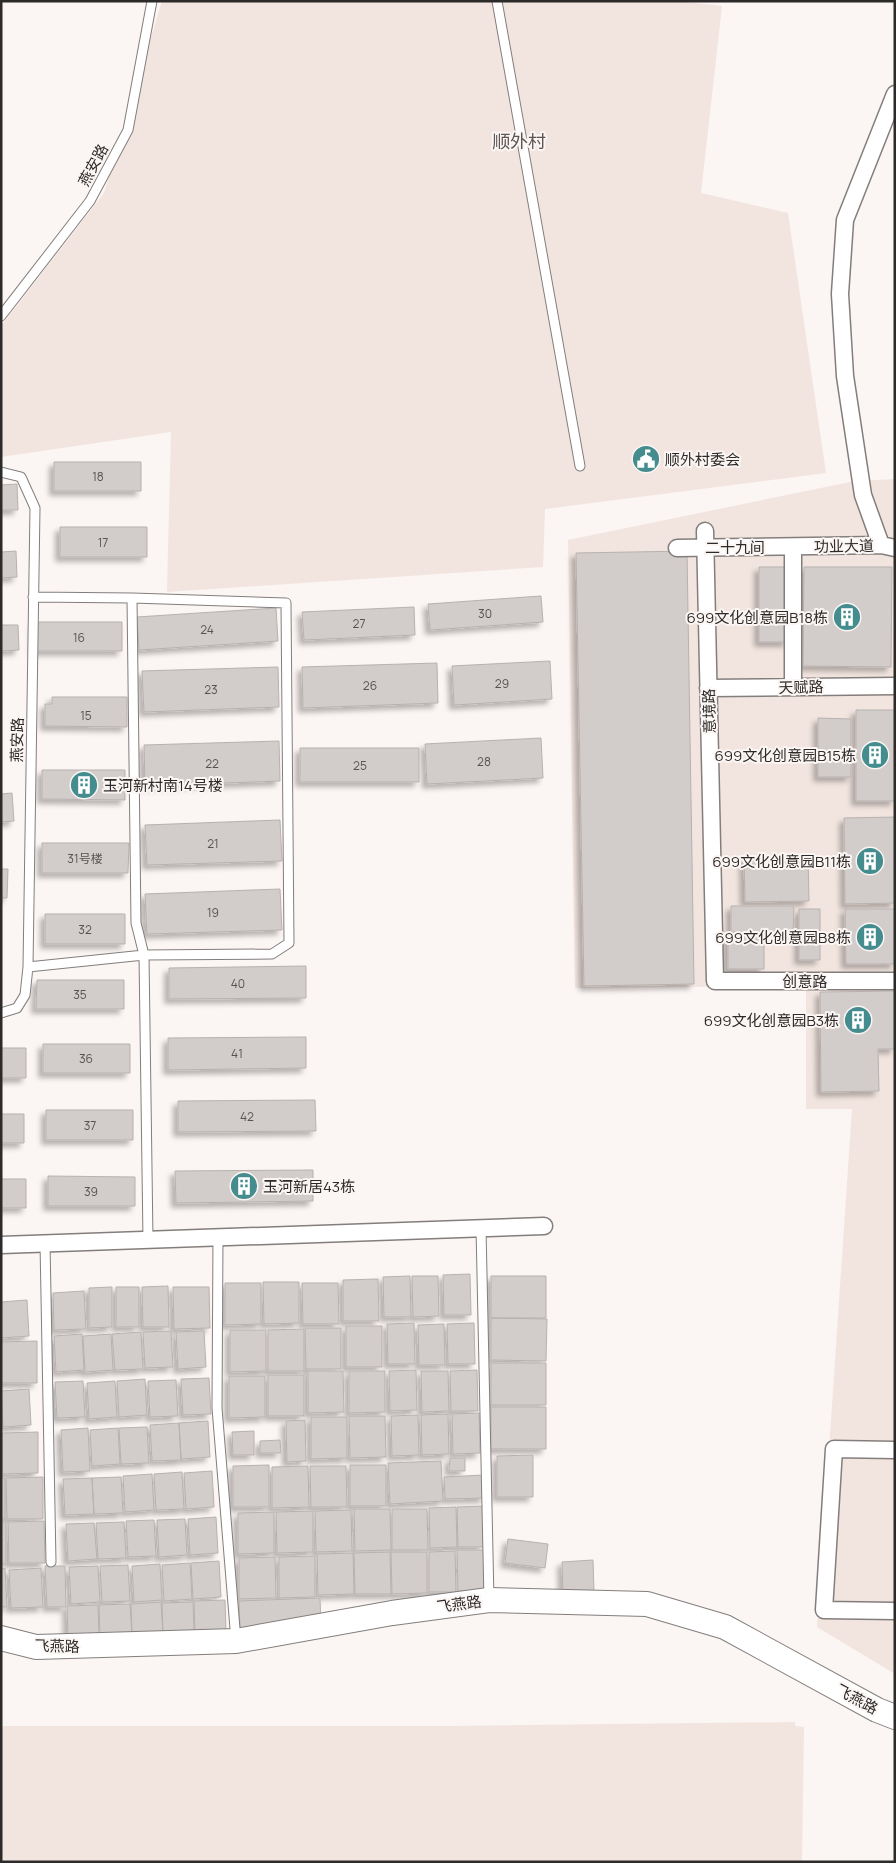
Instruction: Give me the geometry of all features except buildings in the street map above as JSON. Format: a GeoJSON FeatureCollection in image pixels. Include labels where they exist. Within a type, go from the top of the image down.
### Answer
{"type":"FeatureCollection","features":[{"type":"Feature","properties":{"kind":"street"},"geometry":{"type":"LineString","coordinates":[[888,546],[863,495],[845,376],[840,294],[845,220],[895,94]]}},
{"type":"Feature","properties":{"kind":"street","name":"二十九间"},"geometry":{"type":"LineString","coordinates":[[676,548],[705,539],[793,547]]}},
{"type":"Feature","properties":{"kind":"street","name":"意境路"},"geometry":{"type":"LineString","coordinates":[[705,539],[715,981]]}},
{"type":"Feature","properties":{"kind":"street","name":"功业大道"},"geometry":{"type":"LineString","coordinates":[[793,547],[888,546]]}},
{"type":"Feature","properties":{"kind":"street"},"geometry":{"type":"LineString","coordinates":[[793,547],[793,687]]}},
{"type":"Feature","properties":{"kind":"street","name":"天赋路"},"geometry":{"type":"LineString","coordinates":[[708,688],[895,686]]}},
{"type":"Feature","properties":{"kind":"street","name":"创意路"},"geometry":{"type":"LineString","coordinates":[[715,981],[895,980]]}},
{"type":"Feature","properties":{"kind":"street"},"geometry":{"type":"LineString","coordinates":[[1,1245],[544,1226]]}},
{"type":"Feature","properties":{"kind":"street"},"geometry":{"type":"LineString","coordinates":[[895,1450],[834,1449],[824,1610],[895,1611]]}},
{"type":"Feature","properties":{"kind":"street","name":"飞燕路"},"geometry":{"type":"LineString","coordinates":[[1,1638],[36,1648],[236,1641],[392,1613],[489,1600],[647,1604],[725,1627],[877,1710],[895,1716]]}},
{"type":"Feature","properties":{"kind":"lane","name":"燕安路"},"geometry":{"type":"LineString","coordinates":[[1,316],[90,201],[128,130],[152,1]]}},
{"type":"Feature","properties":{"kind":"lane"},"geometry":{"type":"LineString","coordinates":[[496,1],[580,466]]}},
{"type":"Feature","properties":{"kind":"lane","name":"燕安路"},"geometry":{"type":"LineString","coordinates":[[1,472],[21,477],[35,508],[28,967],[25,994],[21,1002],[17,1008],[1,1013]]}},
{"type":"Feature","properties":{"kind":"lane"},"geometry":{"type":"LineString","coordinates":[[28,967],[144,955],[272,954],[289,943],[286,603],[33,597]]}},
{"type":"Feature","properties":{"kind":"lane"},"geometry":{"type":"LineString","coordinates":[[132,598],[136,923],[144,955],[148,1240]]}},
{"type":"Feature","properties":{"kind":"lane"},"geometry":{"type":"LineString","coordinates":[[481,1228],[489,1600]]}},
{"type":"Feature","properties":{"kind":"lane"},"geometry":{"type":"LineString","coordinates":[[218,1237],[217,1408],[236,1641]]}},
{"type":"Feature","properties":{"kind":"lane"},"geometry":{"type":"LineString","coordinates":[[45,1243],[51,1562]]}},
{"type":"Feature","properties":{"kind":"shaded area"},"geometry":{"type":"Polygon","coordinates":[[[162,1],[678,1],[722,6],[701,193],[788,213],[826,473],[545,509],[543,567],[167,592],[171,432],[1,457],[1,326],[104,193],[162,1]]]}},
{"type":"Feature","properties":{"kind":"shaded area"},"geometry":{"type":"Polygon","coordinates":[[[895,479],[895,1674],[817,1627],[852,1109],[806,1109],[806,986],[575,988],[568,540],[855,481],[895,479]]]}},
{"type":"Feature","properties":{"kind":"shaded area"},"geometry":{"type":"Polygon","coordinates":[[[795,1722],[795,1726],[804,1727],[802,1862],[1,1862],[1,1726],[451,1726],[795,1722]]]}},
{"type":"Feature","properties":{"kind":"place","name":"顺外村委会"},"geometry":{"type":"Point","coordinates":[646,459]}},
{"type":"Feature","properties":{"kind":"place","name":"699文化创意园B18栋"},"geometry":{"type":"Point","coordinates":[847,617]}},
{"type":"Feature","properties":{"kind":"place","name":"699文化创意园B15栋"},"geometry":{"type":"Point","coordinates":[875,755]}},
{"type":"Feature","properties":{"kind":"place","name":"玉河新村南14号楼"},"geometry":{"type":"Point","coordinates":[84,785]}},
{"type":"Feature","properties":{"kind":"place","name":"699文化创意园B11栋"},"geometry":{"type":"Point","coordinates":[870,861]}},
{"type":"Feature","properties":{"kind":"place","name":"699文化创意园B8栋"},"geometry":{"type":"Point","coordinates":[870,937]}},
{"type":"Feature","properties":{"kind":"place","name":"699文化创意园B3栋"},"geometry":{"type":"Point","coordinates":[858,1020]}},
{"type":"Feature","properties":{"kind":"place","name":"玉河新居43栋"},"geometry":{"type":"Point","coordinates":[244,1186]}},
{"type":"Feature","properties":{"kind":"district","name":"顺外村"},"geometry":{"type":"Point","coordinates":[519,141]}}]}
